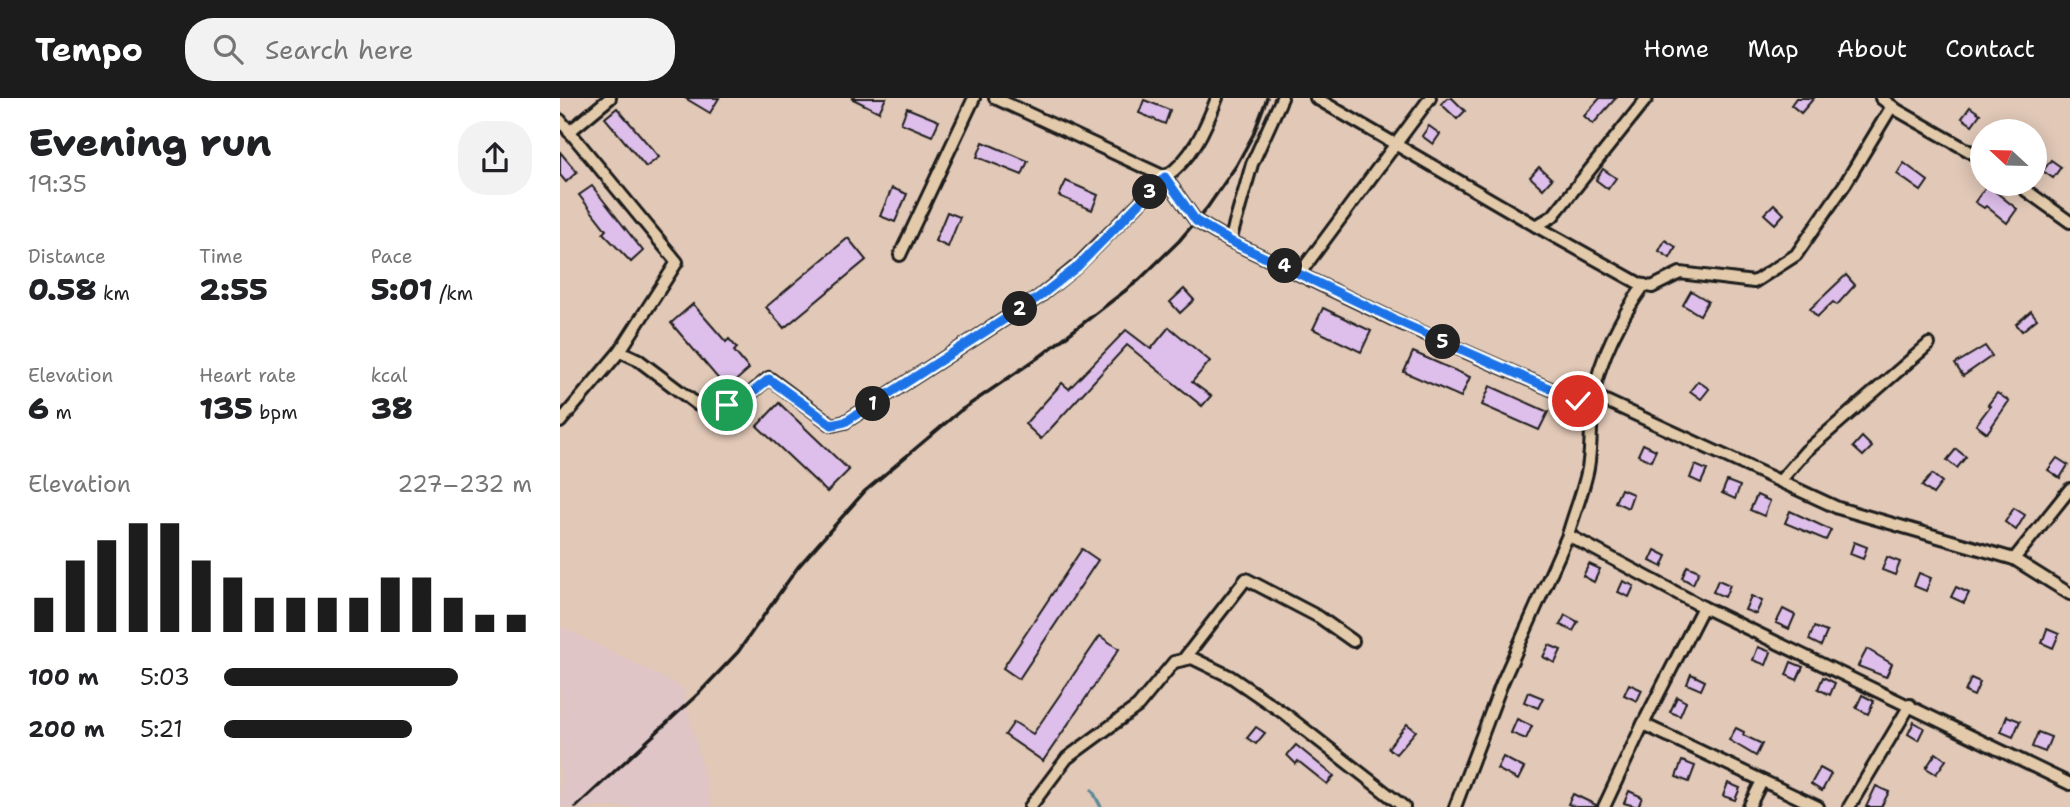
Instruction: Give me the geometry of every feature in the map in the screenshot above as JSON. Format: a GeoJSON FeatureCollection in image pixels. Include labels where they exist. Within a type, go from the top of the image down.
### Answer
{"type":"FeatureCollection","features":[{"type":"Feature","properties":{"kind":"street"},"geometry":{"type":"LineString","coordinates":[[569,132],[610,98]]}},
{"type":"Feature","properties":{"kind":"street"},"geometry":{"type":"LineString","coordinates":[[900,256],[974,98]]}},
{"type":"Feature","properties":{"kind":"street"},"geometry":{"type":"LineString","coordinates":[[995,98],[1165,177],[1196,221],[1230,241],[1404,324],[1578,401],[1593,395],[1838,508],[2014,559],[2070,594]]}},
{"type":"Feature","properties":{"kind":"street"},"geometry":{"type":"LineString","coordinates":[[620,351],[638,359],[698,405],[727,405],[744,399],[769,379],[832,425],[845,422],[1039,297],[1087,257],[1165,177],[1175,171],[1205,131],[1217,98]]}},
{"type":"Feature","properties":{"kind":"street"},"geometry":{"type":"LineString","coordinates":[[1230,241],[1252,164],[1282,98]]}},
{"type":"Feature","properties":{"kind":"street"},"geometry":{"type":"LineString","coordinates":[[1316,98],[1536,226],[1652,287],[1680,273],[1754,282],[1796,255],[1845,184],[1892,106]]}},
{"type":"Feature","properties":{"kind":"street"},"geometry":{"type":"LineString","coordinates":[[1300,273],[1430,98]]}},
{"type":"Feature","properties":{"kind":"street"},"geometry":{"type":"LineString","coordinates":[[1536,226],[1553,216],[1647,98]]}},
{"type":"Feature","properties":{"kind":"street"},"geometry":{"type":"LineString","coordinates":[[1881,98],[1970,151]]}},
{"type":"Feature","properties":{"kind":"street"},"geometry":{"type":"LineString","coordinates":[[560,120],[677,262],[620,351],[560,422]]}},
{"type":"Feature","properties":{"kind":"street"},"geometry":{"type":"LineString","coordinates":[[2034,196],[2070,222]]}},
{"type":"Feature","properties":{"kind":"street"},"geometry":{"type":"LineString","coordinates":[[1455,807],[1502,683],[1567,535],[1588,466],[1593,395],[1603,363],[1621,323],[1644,285]]}},
{"type":"Feature","properties":{"kind":"street"},"geometry":{"type":"LineString","coordinates":[[1780,481],[1806,451],[1929,344]]}},
{"type":"Feature","properties":{"kind":"street"},"geometry":{"type":"LineString","coordinates":[[2014,559],[2070,489]]}},
{"type":"Feature","properties":{"kind":"street"},"geometry":{"type":"LineString","coordinates":[[1567,535],[1703,607],[2070,784]]}},
{"type":"Feature","properties":{"kind":"street"},"geometry":{"type":"LineString","coordinates":[[1184,660],[1245,579],[1319,617],[1353,641]]}},
{"type":"Feature","properties":{"kind":"street"},"geometry":{"type":"LineString","coordinates":[[1604,807],[1703,607]]}},
{"type":"Feature","properties":{"kind":"street"},"geometry":{"type":"LineString","coordinates":[[1030,807],[1067,758],[1138,706],[1174,662],[1192,658],[1231,677],[1285,714],[1404,807]]}},
{"type":"Feature","properties":{"kind":"street"},"geometry":{"type":"LineString","coordinates":[[1849,807],[1910,705]]}},
{"type":"Feature","properties":{"kind":"street"},"geometry":{"type":"LineString","coordinates":[[1643,724],[1818,807]]}},
{"type":"Feature","properties":{"kind":"street"},"geometry":{"type":"LineString","coordinates":[[1749,807],[1762,781]]}},
{"type":"Feature","properties":{"kind":"shaded area"},"geometry":{"type":"Polygon","coordinates":[[[560,626],[682,687],[712,807],[560,807],[560,626]]]}},
{"type":"Feature","properties":{"kind":"building"},"geometry":{"type":"Polygon","coordinates":[[[685,98],[719,98],[710,113],[685,98]]]}},
{"type":"Feature","properties":{"kind":"building"},"geometry":{"type":"Polygon","coordinates":[[[851,98],[886,98],[879,112],[851,98]]]}},
{"type":"Feature","properties":{"kind":"building"},"geometry":{"type":"Polygon","coordinates":[[[1447,98],[1452,98],[1465,111],[1457,119],[1441,104],[1447,98]]]}},
{"type":"Feature","properties":{"kind":"building"},"geometry":{"type":"Polygon","coordinates":[[[1600,98],[1616,98],[1593,124],[1584,116],[1600,98]]]}},
{"type":"Feature","properties":{"kind":"building"},"geometry":{"type":"Polygon","coordinates":[[[1796,98],[1814,98],[1801,113],[1791,105],[1796,98]]]}},
{"type":"Feature","properties":{"kind":"building"},"geometry":{"type":"Polygon","coordinates":[[[1144,100],[1170,110],[1165,124],[1139,113],[1144,100]]]}},
{"type":"Feature","properties":{"kind":"building"},"geometry":{"type":"Polygon","coordinates":[[[1970,107],[1980,114],[1976,119],[1970,119],[1970,124],[1962,118],[1970,107]]]}},
{"type":"Feature","properties":{"kind":"building"},"geometry":{"type":"Polygon","coordinates":[[[617,108],[659,157],[646,167],[605,118],[617,108]]]}},
{"type":"Feature","properties":{"kind":"building"},"geometry":{"type":"Polygon","coordinates":[[[907,108],[939,121],[932,136],[901,123],[907,108]]]}},
{"type":"Feature","properties":{"kind":"building"},"geometry":{"type":"Polygon","coordinates":[[[1429,126],[1440,134],[1433,144],[1422,136],[1429,126]]]}},
{"type":"Feature","properties":{"kind":"building"},"geometry":{"type":"Polygon","coordinates":[[[983,142],[1028,161],[1022,175],[977,157],[983,142]]]}},
{"type":"Feature","properties":{"kind":"building"},"geometry":{"type":"Polygon","coordinates":[[[560,152],[577,172],[566,182],[560,175],[560,152]]]}},
{"type":"Feature","properties":{"kind":"building"},"geometry":{"type":"Polygon","coordinates":[[[2051,160],[2061,167],[2053,178],[2048,174],[2048,164],[2051,160]]]}},
{"type":"Feature","properties":{"kind":"building"},"geometry":{"type":"Polygon","coordinates":[[[1904,163],[1928,181],[1921,191],[1897,174],[1904,163]]]}},
{"type":"Feature","properties":{"kind":"building"},"geometry":{"type":"Polygon","coordinates":[[[1539,167],[1552,179],[1543,189],[1530,177],[1539,167]]]}},
{"type":"Feature","properties":{"kind":"building"},"geometry":{"type":"Polygon","coordinates":[[[1603,169],[1616,178],[1608,189],[1596,180],[1603,169]]]}},
{"type":"Feature","properties":{"kind":"building"},"geometry":{"type":"Polygon","coordinates":[[[1066,181],[1098,195],[1092,210],[1059,196],[1066,181]]]}},
{"type":"Feature","properties":{"kind":"building"},"geometry":{"type":"Polygon","coordinates":[[[592,186],[643,251],[631,262],[603,233],[606,230],[579,195],[592,186]]]}},
{"type":"Feature","properties":{"kind":"building"},"geometry":{"type":"Polygon","coordinates":[[[892,188],[907,194],[895,222],[880,216],[892,188]]]}},
{"type":"Feature","properties":{"kind":"building"},"geometry":{"type":"Polygon","coordinates":[[[1979,196],[2001,196],[2017,209],[2007,223],[1986,206],[1984,208],[1975,202],[1979,196]]]}},
{"type":"Feature","properties":{"kind":"building"},"geometry":{"type":"Polygon","coordinates":[[[1774,204],[1784,214],[1775,224],[1764,214],[1774,204]]]}},
{"type":"Feature","properties":{"kind":"building"},"geometry":{"type":"Polygon","coordinates":[[[947,212],[960,217],[948,247],[935,241],[947,212]]]}},
{"type":"Feature","properties":{"kind":"building"},"geometry":{"type":"Polygon","coordinates":[[[848,238],[866,260],[784,328],[766,307],[848,238]]]}},
{"type":"Feature","properties":{"kind":"building"},"geometry":{"type":"Polygon","coordinates":[[[1665,240],[1676,247],[1670,258],[1659,251],[1665,240]]]}},
{"type":"Feature","properties":{"kind":"building"},"geometry":{"type":"Polygon","coordinates":[[[1846,275],[1855,285],[1837,305],[1833,302],[1817,317],[1810,309],[1846,275]]]}},
{"type":"Feature","properties":{"kind":"building"},"geometry":{"type":"Polygon","coordinates":[[[1184,289],[1194,300],[1180,313],[1170,302],[1184,289]]]}},
{"type":"Feature","properties":{"kind":"building"},"geometry":{"type":"Polygon","coordinates":[[[1691,291],[1708,301],[1700,315],[1683,305],[1691,291]]]}},
{"type":"Feature","properties":{"kind":"building"},"geometry":{"type":"Polygon","coordinates":[[[693,304],[726,342],[729,339],[737,348],[734,351],[749,369],[731,385],[725,379],[721,382],[671,323],[693,304]]]}},
{"type":"Feature","properties":{"kind":"building"},"geometry":{"type":"Polygon","coordinates":[[[1323,308],[1371,331],[1361,352],[1313,329],[1323,308]]]}},
{"type":"Feature","properties":{"kind":"building"},"geometry":{"type":"Polygon","coordinates":[[[2031,311],[2037,319],[2022,331],[2016,324],[2031,311]]]}},
{"type":"Feature","properties":{"kind":"building"},"geometry":{"type":"Polygon","coordinates":[[[1169,327],[1210,361],[1192,382],[1211,396],[1202,406],[1127,345],[1041,439],[1025,424],[1062,383],[1069,389],[1126,330],[1151,349],[1169,327]]]}},
{"type":"Feature","properties":{"kind":"building"},"geometry":{"type":"Polygon","coordinates":[[[1985,346],[1992,356],[1963,376],[1955,364],[1985,346]]]}},
{"type":"Feature","properties":{"kind":"building"},"geometry":{"type":"Polygon","coordinates":[[[1413,352],[1470,377],[1461,397],[1404,372],[1413,352]]]}},
{"type":"Feature","properties":{"kind":"building"},"geometry":{"type":"Polygon","coordinates":[[[1698,381],[1709,389],[1701,399],[1690,391],[1698,381]]]}},
{"type":"Feature","properties":{"kind":"building"},"geometry":{"type":"Polygon","coordinates":[[[1490,386],[1548,412],[1539,430],[1482,405],[1490,386]]]}},
{"type":"Feature","properties":{"kind":"building"},"geometry":{"type":"Polygon","coordinates":[[[1997,393],[2009,401],[1987,433],[1976,425],[1997,393]]]}},
{"type":"Feature","properties":{"kind":"building"},"geometry":{"type":"Polygon","coordinates":[[[779,403],[849,470],[827,492],[757,426],[779,403]]]}},
{"type":"Feature","properties":{"kind":"building"},"geometry":{"type":"Polygon","coordinates":[[[1862,437],[1872,447],[1863,456],[1853,447],[1862,437]]]}},
{"type":"Feature","properties":{"kind":"building"},"geometry":{"type":"Polygon","coordinates":[[[1643,444],[1656,450],[1651,461],[1638,455],[1643,444]]]}},
{"type":"Feature","properties":{"kind":"building"},"geometry":{"type":"Polygon","coordinates":[[[1956,449],[1966,457],[1957,468],[1947,460],[1956,449]]]}},
{"type":"Feature","properties":{"kind":"building"},"geometry":{"type":"Polygon","coordinates":[[[2057,458],[2068,465],[2060,478],[2048,470],[2057,458]]]}},
{"type":"Feature","properties":{"kind":"building"},"geometry":{"type":"Polygon","coordinates":[[[1695,465],[1707,470],[1701,483],[1690,478],[1695,465]]]}},
{"type":"Feature","properties":{"kind":"building"},"geometry":{"type":"Polygon","coordinates":[[[1932,474],[1942,482],[1933,494],[1922,486],[1932,474]]]}},
{"type":"Feature","properties":{"kind":"building"},"geometry":{"type":"Polygon","coordinates":[[[1727,481],[1740,486],[1735,499],[1722,493],[1727,481]]]}},
{"type":"Feature","properties":{"kind":"building"},"geometry":{"type":"Polygon","coordinates":[[[1621,489],[1633,494],[1628,508],[1615,502],[1621,489]]]}},
{"type":"Feature","properties":{"kind":"building"},"geometry":{"type":"Polygon","coordinates":[[[1757,495],[1770,501],[1764,516],[1750,510],[1757,495]]]}},
{"type":"Feature","properties":{"kind":"building"},"geometry":{"type":"Polygon","coordinates":[[[2014,508],[2025,515],[2016,530],[2005,522],[2014,508]]]}},
{"type":"Feature","properties":{"kind":"building"},"geometry":{"type":"Polygon","coordinates":[[[1790,511],[1831,530],[1826,540],[1785,523],[1790,511]]]}},
{"type":"Feature","properties":{"kind":"building"},"geometry":{"type":"Polygon","coordinates":[[[1854,542],[1867,547],[1863,559],[1850,554],[1854,542]]]}},
{"type":"Feature","properties":{"kind":"building"},"geometry":{"type":"Polygon","coordinates":[[[1082,549],[1098,560],[1019,679],[1003,668],[1082,549]]]}},
{"type":"Feature","properties":{"kind":"building"},"geometry":{"type":"Polygon","coordinates":[[[1655,550],[1667,556],[1662,567],[1650,561],[1655,550]]]}},
{"type":"Feature","properties":{"kind":"building"},"geometry":{"type":"Polygon","coordinates":[[[1887,557],[1900,562],[1895,575],[1882,570],[1887,557]]]}},
{"type":"Feature","properties":{"kind":"building"},"geometry":{"type":"Polygon","coordinates":[[[1589,564],[1600,569],[1594,582],[1583,576],[1589,564]]]}},
{"type":"Feature","properties":{"kind":"building"},"geometry":{"type":"Polygon","coordinates":[[[1687,566],[1699,571],[1693,584],[1682,578],[1687,566]]]}},
{"type":"Feature","properties":{"kind":"building"},"geometry":{"type":"Polygon","coordinates":[[[1919,573],[1931,578],[1926,591],[1914,586],[1919,573]]]}},
{"type":"Feature","properties":{"kind":"building"},"geometry":{"type":"Polygon","coordinates":[[[1718,580],[1730,585],[1725,597],[1713,592],[1718,580]]]}},
{"type":"Feature","properties":{"kind":"building"},"geometry":{"type":"Polygon","coordinates":[[[1623,581],[1634,586],[1629,597],[1618,592],[1623,581]]]}},
{"type":"Feature","properties":{"kind":"building"},"geometry":{"type":"Polygon","coordinates":[[[1956,587],[1969,593],[1964,603],[1951,597],[1956,587]]]}},
{"type":"Feature","properties":{"kind":"building"},"geometry":{"type":"Polygon","coordinates":[[[1751,596],[1762,601],[1756,614],[1745,610],[1751,596]]]}},
{"type":"Feature","properties":{"kind":"building"},"geometry":{"type":"Polygon","coordinates":[[[1783,609],[1795,615],[1789,629],[1776,623],[1783,609]]]}},
{"type":"Feature","properties":{"kind":"building"},"geometry":{"type":"Polygon","coordinates":[[[1565,615],[1578,622],[1573,631],[1560,625],[1565,615]]]}},
{"type":"Feature","properties":{"kind":"building"},"geometry":{"type":"Polygon","coordinates":[[[1814,627],[1827,632],[1821,646],[1809,640],[1814,627]]]}},
{"type":"Feature","properties":{"kind":"building"},"geometry":{"type":"Polygon","coordinates":[[[2047,629],[2059,634],[2053,648],[2042,643],[2047,629]]]}},
{"type":"Feature","properties":{"kind":"building"},"geometry":{"type":"Polygon","coordinates":[[[1100,636],[1119,649],[1043,761],[1005,735],[1014,722],[1033,734],[1100,636]]]}},
{"type":"Feature","properties":{"kind":"building"},"geometry":{"type":"Polygon","coordinates":[[[1549,645],[1561,650],[1555,663],[1543,657],[1549,645]]]}},
{"type":"Feature","properties":{"kind":"building"},"geometry":{"type":"Polygon","coordinates":[[[1758,647],[1771,652],[1766,665],[1753,660],[1758,647]]]}},
{"type":"Feature","properties":{"kind":"building"},"geometry":{"type":"Polygon","coordinates":[[[1867,649],[1892,664],[1886,677],[1858,666],[1867,649]]]}},
{"type":"Feature","properties":{"kind":"building"},"geometry":{"type":"Polygon","coordinates":[[[1791,662],[1803,667],[1797,680],[1786,675],[1791,662]]]}},
{"type":"Feature","properties":{"kind":"building"},"geometry":{"type":"Polygon","coordinates":[[[1691,674],[1705,681],[1701,690],[1687,684],[1691,674]]]}},
{"type":"Feature","properties":{"kind":"building"},"geometry":{"type":"Polygon","coordinates":[[[1823,677],[1835,683],[1830,695],[1818,689],[1823,677]]]}},
{"type":"Feature","properties":{"kind":"building"},"geometry":{"type":"Polygon","coordinates":[[[1971,678],[1980,682],[1974,696],[1965,692],[1971,678]]]}},
{"type":"Feature","properties":{"kind":"building"},"geometry":{"type":"Polygon","coordinates":[[[1629,684],[1642,690],[1637,701],[1624,695],[1629,684]]]}},
{"type":"Feature","properties":{"kind":"building"},"geometry":{"type":"Polygon","coordinates":[[[1528,692],[1543,698],[1538,708],[1524,702],[1528,692]]]}},
{"type":"Feature","properties":{"kind":"building"},"geometry":{"type":"Polygon","coordinates":[[[1862,695],[1874,701],[1868,714],[1856,708],[1862,695]]]}},
{"type":"Feature","properties":{"kind":"building"},"geometry":{"type":"Polygon","coordinates":[[[1677,697],[1686,702],[1680,716],[1670,712],[1677,697]]]}},
{"type":"Feature","properties":{"kind":"building"},"geometry":{"type":"Polygon","coordinates":[[[2007,716],[2020,721],[2013,737],[2001,732],[2007,716]]]}},
{"type":"Feature","properties":{"kind":"building"},"geometry":{"type":"Polygon","coordinates":[[[1517,719],[1532,726],[1526,739],[1511,733],[1517,719]]]}},
{"type":"Feature","properties":{"kind":"building"},"geometry":{"type":"Polygon","coordinates":[[[1914,722],[1924,728],[1918,740],[1908,734],[1914,722]]]}},
{"type":"Feature","properties":{"kind":"building"},"geometry":{"type":"Polygon","coordinates":[[[1407,724],[1416,731],[1396,754],[1388,748],[1407,724]]]}},
{"type":"Feature","properties":{"kind":"building"},"geometry":{"type":"Polygon","coordinates":[[[1256,727],[1265,733],[1256,744],[1247,738],[1256,727]]]}},
{"type":"Feature","properties":{"kind":"building"},"geometry":{"type":"Polygon","coordinates":[[[1736,728],[1744,732],[1743,735],[1762,744],[1756,756],[1729,740],[1736,728]]]}},
{"type":"Feature","properties":{"kind":"building"},"geometry":{"type":"Polygon","coordinates":[[[2038,732],[2051,737],[2045,752],[2032,747],[2038,732]]]}},
{"type":"Feature","properties":{"kind":"building"},"geometry":{"type":"Polygon","coordinates":[[[1296,745],[1334,776],[1327,784],[1287,755],[1296,745]]]}},
{"type":"Feature","properties":{"kind":"building"},"geometry":{"type":"Polygon","coordinates":[[[1936,753],[1946,760],[1936,774],[1926,768],[1936,753]]]}},
{"type":"Feature","properties":{"kind":"building"},"geometry":{"type":"Polygon","coordinates":[[[1503,757],[1524,768],[1518,780],[1497,769],[1503,757]]]}},
{"type":"Feature","properties":{"kind":"building"},"geometry":{"type":"Polygon","coordinates":[[[1682,761],[1695,766],[1689,782],[1676,777],[1682,761]]]}},
{"type":"Feature","properties":{"kind":"building"},"geometry":{"type":"Polygon","coordinates":[[[1820,768],[1831,774],[1822,791],[1811,784],[1820,768]]]}},
{"type":"Feature","properties":{"kind":"building"},"geometry":{"type":"Polygon","coordinates":[[[1728,783],[1740,788],[1735,800],[1723,796],[1728,783]]]}},
{"type":"Feature","properties":{"kind":"building"},"geometry":{"type":"Polygon","coordinates":[[[1876,786],[1889,792],[1881,807],[1866,807],[1876,786]]]}},
{"type":"Feature","properties":{"kind":"building"},"geometry":{"type":"Polygon","coordinates":[[[1629,791],[1642,797],[1638,807],[1624,803],[1629,791]]]}},
{"type":"Feature","properties":{"kind":"building"},"geometry":{"type":"Polygon","coordinates":[[[1573,794],[1596,807],[1575,807],[1568,804],[1573,794]]]}},
{"type":"Feature","properties":{"kind":"waterway"},"geometry":{"type":"LineString","coordinates":[[1092,790],[1101,807]]}},
{"type":"Feature","properties":{"kind":"railway"},"geometry":{"type":"LineString","coordinates":[[576,807],[698,694],[738,652],[798,567],[865,491],[960,411],[1042,355],[1139,280],[1179,241],[1207,208],[1236,166],[1253,135],[1267,98]]}},
{"type":"Feature","properties":{"kind":"route"},"geometry":{"type":"LineString","coordinates":[[727,405],[744,399],[769,379],[832,425],[845,422],[1039,297],[1077,267],[1165,177],[1196,221],[1230,241],[1404,324],[1578,401]]}}]}
